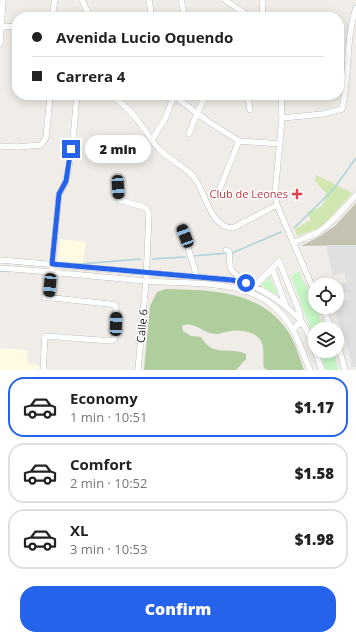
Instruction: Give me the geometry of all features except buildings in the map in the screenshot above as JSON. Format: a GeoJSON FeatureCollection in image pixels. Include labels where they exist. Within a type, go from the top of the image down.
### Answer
{"type":"FeatureCollection","features":[{"type":"Feature","properties":{"kind":"street"},"geometry":{"type":"LineString","coordinates":[[0,44],[3,0]]}},
{"type":"Feature","properties":{"kind":"street"},"geometry":{"type":"LineString","coordinates":[[53,12],[55,0]]}},
{"type":"Feature","properties":{"kind":"street"},"geometry":{"type":"LineString","coordinates":[[82,0],[88,12]]}},
{"type":"Feature","properties":{"kind":"street"},"geometry":{"type":"LineString","coordinates":[[149,0],[151,12]]}},
{"type":"Feature","properties":{"kind":"street"},"geometry":{"type":"LineString","coordinates":[[181,0],[184,12]]}},
{"type":"Feature","properties":{"kind":"street"},"geometry":{"type":"LineString","coordinates":[[225,0],[243,12]]}},
{"type":"Feature","properties":{"kind":"street"},"geometry":{"type":"LineString","coordinates":[[262,12],[263,0]]}},
{"type":"Feature","properties":{"kind":"street"},"geometry":{"type":"LineString","coordinates":[[344,96],[350,37],[356,8]]}},
{"type":"Feature","properties":{"kind":"street"},"geometry":{"type":"LineString","coordinates":[[1,26],[12,27]]}},
{"type":"Feature","properties":{"kind":"street"},"geometry":{"type":"LineString","coordinates":[[0,146],[17,147],[41,145],[46,138],[50,100]]}},
{"type":"Feature","properties":{"kind":"street"},"geometry":{"type":"LineString","coordinates":[[43,370],[45,336],[112,341],[115,337],[115,305],[46,298],[52,264],[59,194],[68,174],[76,100]]}},
{"type":"Feature","properties":{"kind":"street"},"geometry":{"type":"LineString","coordinates":[[117,100],[134,116],[152,140],[166,155],[191,173],[197,181],[213,214],[220,224],[227,228],[233,228],[277,205]]}},
{"type":"Feature","properties":{"kind":"street"},"geometry":{"type":"LineString","coordinates":[[152,140],[166,117],[172,100]]}},
{"type":"Feature","properties":{"kind":"street"},"geometry":{"type":"LineString","coordinates":[[179,100],[239,141],[280,144]]}},
{"type":"Feature","properties":{"kind":"street"},"geometry":{"type":"LineString","coordinates":[[189,134],[204,100]]}},
{"type":"Feature","properties":{"kind":"street"},"geometry":{"type":"LineString","coordinates":[[249,100],[250,110]]}},
{"type":"Feature","properties":{"kind":"street"},"geometry":{"type":"LineString","coordinates":[[281,100],[282,118],[275,195],[277,205],[308,278]]}},
{"type":"Feature","properties":{"kind":"street"},"geometry":{"type":"LineString","coordinates":[[282,118],[323,114],[342,109],[343,100]]}},
{"type":"Feature","properties":{"kind":"street"},"geometry":{"type":"LineString","coordinates":[[220,188],[239,141]]}},
{"type":"Feature","properties":{"kind":"street","name":"Calle 6"},"geometry":{"type":"LineString","coordinates":[[118,176],[120,200],[146,208],[149,214],[146,281],[138,370]]}},
{"type":"Feature","properties":{"kind":"street"},"geometry":{"type":"LineString","coordinates":[[293,243],[318,232],[326,226],[335,219],[356,195]]}},
{"type":"Feature","properties":{"kind":"street"},"geometry":{"type":"LineString","coordinates":[[182,228],[197,277]]}},
{"type":"Feature","properties":{"kind":"street"},"geometry":{"type":"LineString","coordinates":[[226,250],[228,251],[230,257],[230,267],[232,271],[240,276],[246,283]]}},
{"type":"Feature","properties":{"kind":"street"},"geometry":{"type":"LineString","coordinates":[[0,260],[232,280],[246,283],[265,291],[286,306],[301,320]]}},
{"type":"Feature","properties":{"kind":"street"},"geometry":{"type":"LineString","coordinates":[[255,286],[279,260],[299,310],[301,320],[322,370]]}},
{"type":"Feature","properties":{"kind":"street"},"geometry":{"type":"LineString","coordinates":[[0,268],[212,286],[241,290],[267,301],[284,316],[294,329],[310,370]]}},
{"type":"Feature","properties":{"kind":"street"},"geometry":{"type":"LineString","coordinates":[[272,268],[286,306],[284,316]]}},
{"type":"Feature","properties":{"kind":"street"},"geometry":{"type":"LineString","coordinates":[[294,329],[301,320]]}},
{"type":"Feature","properties":{"kind":"street"},"geometry":{"type":"LineString","coordinates":[[342,358],[345,370]]}},
{"type":"Feature","properties":{"kind":"shaded area"},"geometry":{"type":"Polygon","coordinates":[[[356,203],[356,245],[301,246],[335,226],[356,203]]]}},
{"type":"Feature","properties":{"kind":"shaded area"},"geometry":{"type":"Polygon","coordinates":[[[60,239],[86,242],[83,263],[58,261],[60,239]]]}},
{"type":"Feature","properties":{"kind":"shaded area"},"geometry":{"type":"Polygon","coordinates":[[[326,245],[356,245],[356,367],[352,367],[349,351],[344,337],[344,322],[338,322],[336,314],[344,314],[344,301],[349,300],[347,292],[344,293],[344,282],[346,282],[344,273],[333,275],[326,245]]]}},
{"type":"Feature","properties":{"kind":"shaded area"},"geometry":{"type":"Polygon","coordinates":[[[0,348],[28,350],[27,363],[39,365],[39,370],[0,370],[0,348]]]}},
{"type":"Feature","properties":{"kind":"green space"},"geometry":{"type":"Polygon","coordinates":[[[316,175],[352,193],[322,227],[297,236],[295,229],[311,220],[307,212],[321,207],[324,202],[326,193],[315,181],[316,175]]]}},
{"type":"Feature","properties":{"kind":"green space"},"geometry":{"type":"Polygon","coordinates":[[[299,271],[308,291],[308,314],[318,314],[322,322],[308,322],[291,276],[299,271]]]}},
{"type":"Feature","properties":{"kind":"green space"},"geometry":{"type":"Polygon","coordinates":[[[269,275],[278,296],[261,285],[266,281],[269,275]]]}},
{"type":"Feature","properties":{"kind":"green space"},"geometry":{"type":"Polygon","coordinates":[[[166,289],[200,290],[232,295],[248,300],[262,307],[276,317],[290,334],[304,370],[268,370],[264,368],[261,341],[252,333],[239,330],[212,334],[195,326],[187,325],[182,326],[183,331],[191,336],[201,337],[211,347],[216,349],[246,354],[246,359],[236,370],[144,370],[150,306],[157,292],[166,289]]]}},
{"type":"Feature","properties":{"kind":"green space"},"geometry":{"type":"Polygon","coordinates":[[[322,358],[335,358],[338,370],[326,370],[322,358]]]}},
{"type":"Feature","properties":{"kind":"waterway"},"geometry":{"type":"LineString","coordinates":[[294,228],[333,190],[356,158]]}},
{"type":"Feature","properties":{"kind":"waterway"},"geometry":{"type":"LineString","coordinates":[[232,253],[281,232]]}},
{"type":"Feature","properties":{"kind":"waterway"},"geometry":{"type":"LineString","coordinates":[[192,256],[228,253]]}},
{"type":"Feature","properties":{"kind":"waterway"},"geometry":{"type":"LineString","coordinates":[[152,259],[185,257]]}},
{"type":"Feature","properties":{"kind":"waterway"},"geometry":{"type":"LineString","coordinates":[[80,264],[141,259]]}},
{"type":"Feature","properties":{"kind":"waterway"},"geometry":{"type":"LineString","coordinates":[[0,271],[6,271]]}},
{"type":"Feature","properties":{"kind":"place","name":"Club de Leones"},"geometry":{"type":"Point","coordinates":[297,194]}},
{"type":"Feature","properties":{"kind":"route"},"geometry":{"type":"LineString","coordinates":[[71,149],[66,181],[63,190],[59,194],[52,264],[232,280],[246,283]]}}]}
